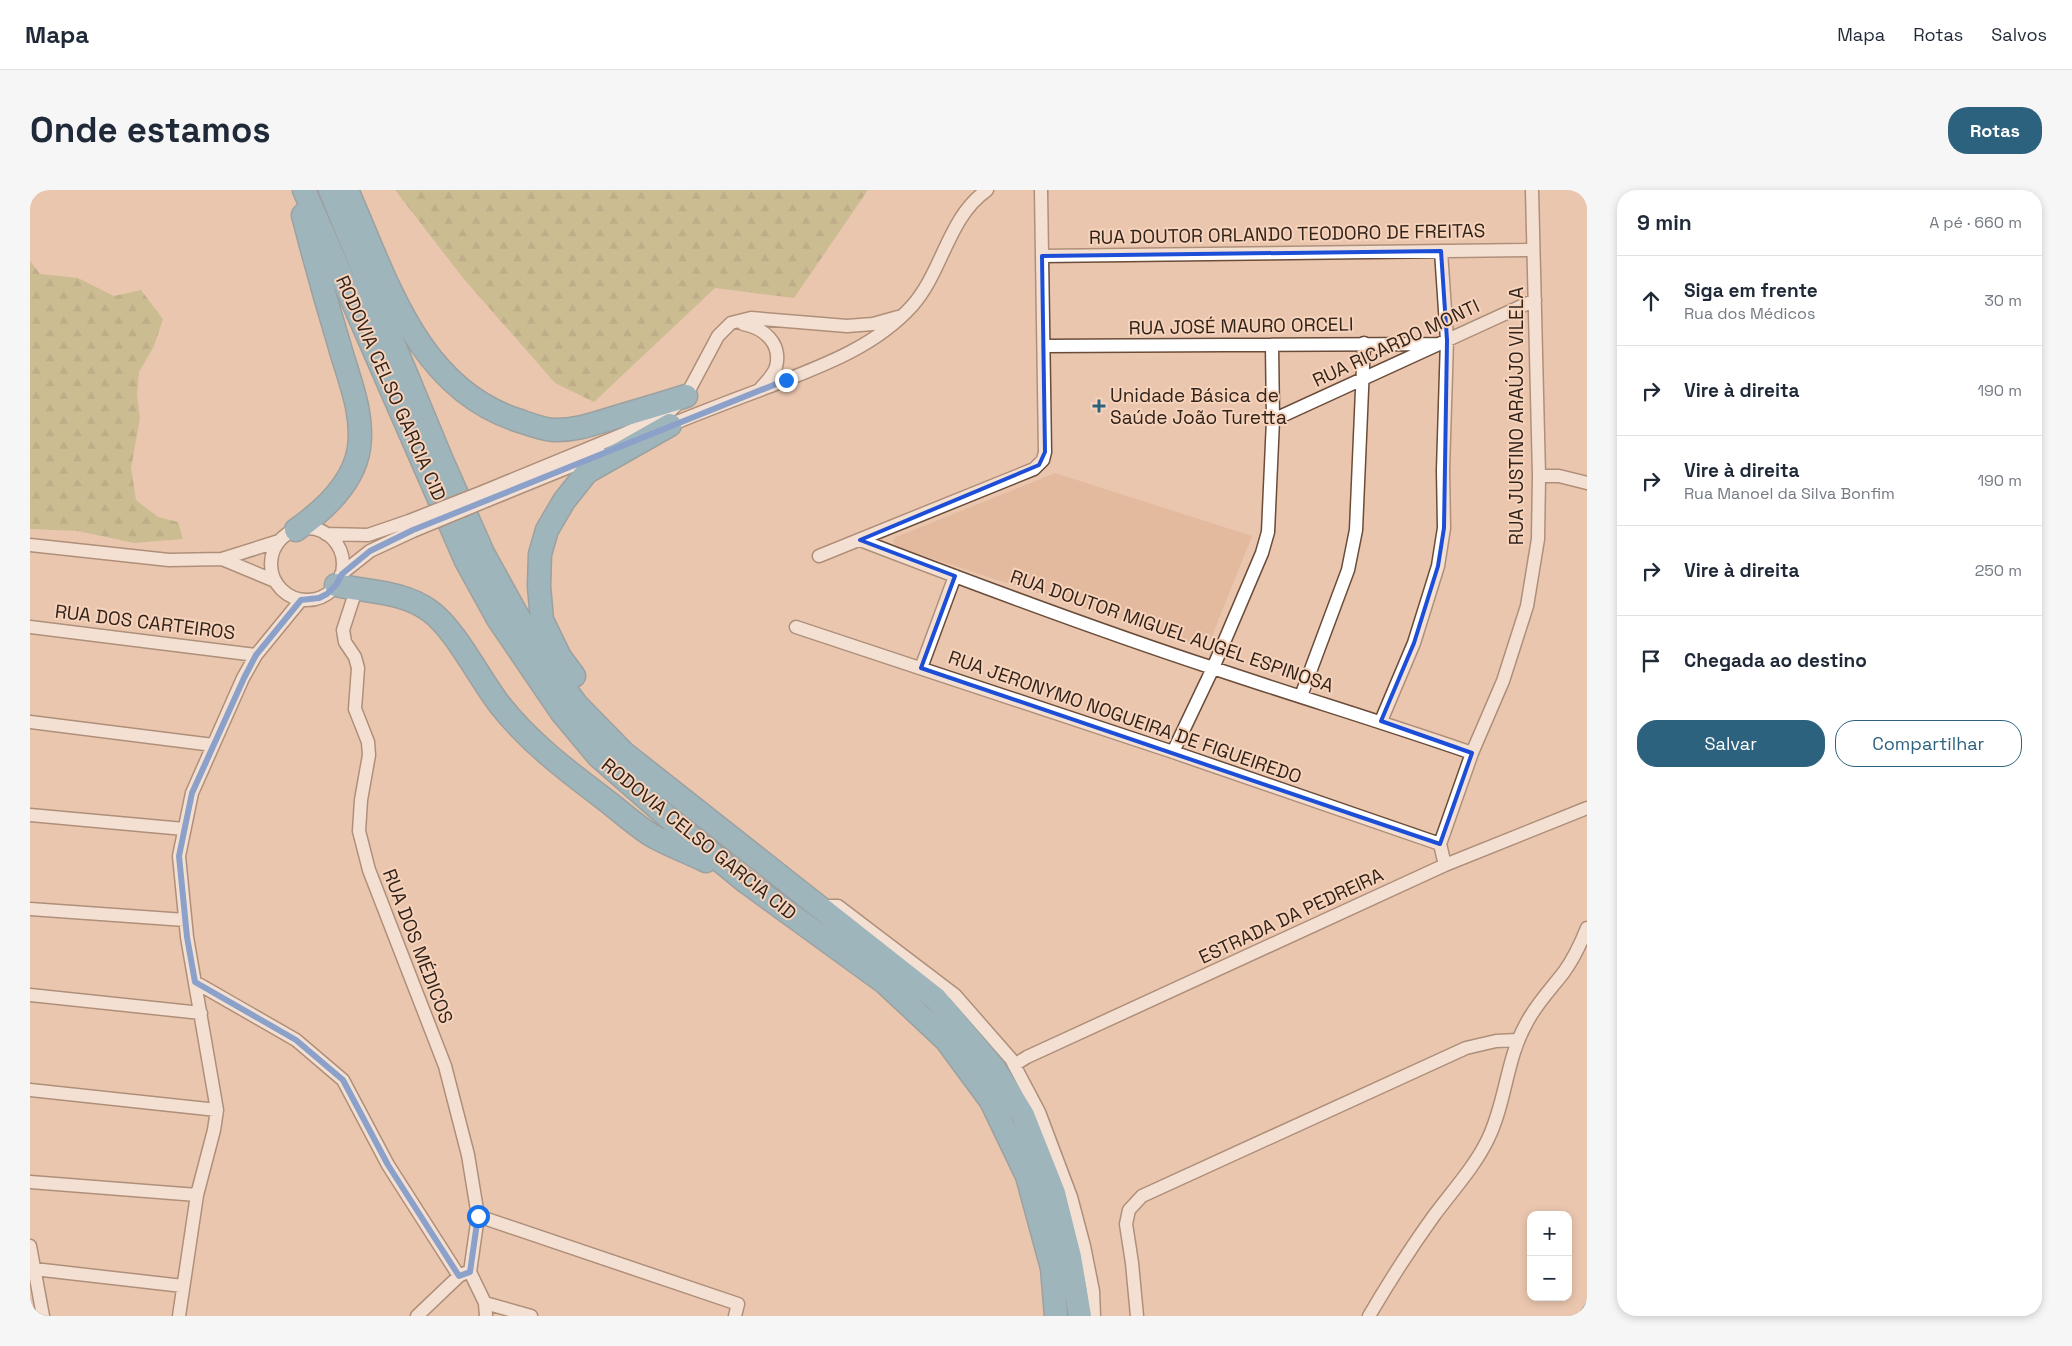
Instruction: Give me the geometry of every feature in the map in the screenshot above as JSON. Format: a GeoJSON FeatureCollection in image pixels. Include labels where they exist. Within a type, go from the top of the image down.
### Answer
{"type":"FeatureCollection","features":[{"type":"Feature","properties":{"kind":"highway"},"geometry":{"type":"LineString","coordinates":[[287,535],[322,510],[344,484],[355,464],[360,434],[357,407],[350,379],[324,292],[297,190]]}},
{"type":"Feature","properties":{"kind":"highway","name":"RODOVIA CELSO GARCIA CID"},"geometry":{"type":"LineString","coordinates":[[304,190],[466,560],[498,619],[562,713],[598,756],[746,882],[885,983],[946,1040],[991,1101],[1027,1176],[1052,1268],[1056,1316]]}},
{"type":"Feature","properties":{"kind":"highway","name":"RODOVIA CELSO GARCIA CID"},"geometry":{"type":"LineString","coordinates":[[330,190],[441,458],[483,552],[546,663],[577,705],[624,753],[936,999],[994,1068],[1022,1115],[1054,1193],[1070,1258],[1080,1316]]}},
{"type":"Feature","properties":{"kind":"highway"},"geometry":{"type":"LineString","coordinates":[[347,190],[398,308],[415,338],[432,362],[450,381],[472,399],[507,417],[554,430],[581,427],[686,396]]}},
{"type":"Feature","properties":{"kind":"highway"},"geometry":{"type":"LineString","coordinates":[[655,779],[560,657],[542,620],[539,586],[540,554],[547,530],[564,501],[587,472],[670,425]]}},
{"type":"Feature","properties":{"kind":"highway"},"geometry":{"type":"LineString","coordinates":[[344,583],[411,601],[430,611],[444,624],[500,705],[527,736],[560,767],[652,835],[746,882]]}},
{"type":"Feature","properties":{"kind":"street"},"geometry":{"type":"LineString","coordinates":[[222,559],[275,582],[285,593],[301,600],[319,598],[344,583],[370,551],[411,526],[758,391],[856,350],[881,335],[914,304],[924,290],[964,211],[975,198],[987,190]]}},
{"type":"Feature","properties":{"kind":"street"},"geometry":{"type":"LineString","coordinates":[[818,556],[1034,469],[1039,465],[1045,452],[1041,190]]}},
{"type":"Feature","properties":{"kind":"street","name":"RUA JUSTINO ARAÚJO VILELA"},"geometry":{"type":"LineString","coordinates":[[1440,844],[1472,753],[1503,681],[1527,606],[1538,539],[1539,476],[1532,190]]}},
{"type":"Feature","properties":{"kind":"street","name":"RUA DOUTOR ORLANDO TEODORO DE FREITAS"},"geometry":{"type":"LineString","coordinates":[[1042,256],[1533,250]]}},
{"type":"Feature","properties":{"kind":"street"},"geometry":{"type":"LineString","coordinates":[[1380,721],[1414,643],[1438,566],[1444,528],[1442,251]]}},
{"type":"Feature","properties":{"kind":"street","name":"RUA RICARDO MONTI"},"geometry":{"type":"LineString","coordinates":[[1273,420],[1535,300]]}},
{"type":"Feature","properties":{"kind":"street"},"geometry":{"type":"LineString","coordinates":[[486,496],[656,420],[671,410],[686,396],[718,336],[731,323],[751,318],[847,326],[873,324],[900,317]]}},
{"type":"Feature","properties":{"kind":"street"},"geometry":{"type":"LineString","coordinates":[[731,323],[743,324],[762,330],[771,340],[777,354],[776,368],[758,391]]}},
{"type":"Feature","properties":{"kind":"street","name":"RUA JOSÉ MAURO ORCELI"},"geometry":{"type":"LineString","coordinates":[[1044,346],[1128,347],[1443,342]]}},
{"type":"Feature","properties":{"kind":"street"},"geometry":{"type":"LineString","coordinates":[[1301,696],[1348,570],[1353,549],[1358,492],[1364,343]]}},
{"type":"Feature","properties":{"kind":"street"},"geometry":{"type":"LineString","coordinates":[[1173,752],[1213,668],[1262,553],[1268,532],[1273,420],[1272,345]]}},
{"type":"Feature","properties":{"kind":"street"},"geometry":{"type":"LineString","coordinates":[[1539,476],[1559,476],[1587,483]]}},
{"type":"Feature","properties":{"kind":"street"},"geometry":{"type":"LineString","coordinates":[[326,534],[368,535],[411,526]]}},
{"type":"Feature","properties":{"kind":"street"},"geometry":{"type":"LineString","coordinates":[[30,545],[170,560],[222,559],[287,535],[312,528],[326,534],[339,547],[342,556],[344,583]]}},
{"type":"Feature","properties":{"kind":"street"},"geometry":{"type":"LineString","coordinates":[[275,582],[271,561],[273,550],[287,535]]}},
{"type":"Feature","properties":{"kind":"street","name":"RUA DOUTOR MIGUEL AUGEL ESPINOSA"},"geometry":{"type":"LineString","coordinates":[[860,540],[1213,668],[1380,721],[1472,753]]}},
{"type":"Feature","properties":{"kind":"street"},"geometry":{"type":"LineString","coordinates":[[921,668],[955,576]]}},
{"type":"Feature","properties":{"kind":"street","name":"RUA DOS MÉDICOS"},"geometry":{"type":"LineString","coordinates":[[344,583],[343,630],[345,642],[355,657],[358,668],[355,709],[368,742],[369,755],[361,800],[359,831],[369,870],[445,1066],[468,1155],[478,1216],[465,1274]]}},
{"type":"Feature","properties":{"kind":"street"},"geometry":{"type":"LineString","coordinates":[[179,1316],[197,1195],[214,1130],[217,1110],[185,920],[179,856],[192,793],[256,655],[301,600]]}},
{"type":"Feature","properties":{"kind":"street","name":"RUA DOS CARTEIROS"},"geometry":{"type":"LineString","coordinates":[[30,627],[256,655]]}},
{"type":"Feature","properties":{"kind":"street","name":"RUA JERONYMO NOGUEIRA DE FIGUEIREDO"},"geometry":{"type":"LineString","coordinates":[[796,627],[1173,752],[1440,844]]}},
{"type":"Feature","properties":{"kind":"street"},"geometry":{"type":"LineString","coordinates":[[30,722],[214,745]]}},
{"type":"Feature","properties":{"kind":"street","name":"ESTRADA DA PEDREIRA"},"geometry":{"type":"LineString","coordinates":[[1014,1065],[1027,1057],[1445,866],[1587,808]]}},
{"type":"Feature","properties":{"kind":"street"},"geometry":{"type":"LineString","coordinates":[[30,815],[184,829]]}},
{"type":"Feature","properties":{"kind":"street"},"geometry":{"type":"LineString","coordinates":[[1440,844],[1445,866]]}},
{"type":"Feature","properties":{"kind":"street"},"geometry":{"type":"LineString","coordinates":[[819,906],[838,906],[955,995],[1014,1065],[1039,1112],[1071,1197],[1093,1291],[1094,1316]]}},
{"type":"Feature","properties":{"kind":"street"},"geometry":{"type":"LineString","coordinates":[[30,909],[185,920]]}},
{"type":"Feature","properties":{"kind":"street"},"geometry":{"type":"LineString","coordinates":[[1369,1316],[1409,1251],[1471,1168],[1488,1138],[1504,1096],[1507,1077],[1518,1040],[1534,1010],[1575,956],[1587,928]]}},
{"type":"Feature","properties":{"kind":"street"},"geometry":{"type":"LineString","coordinates":[[195,982],[296,1040],[343,1080],[388,1165],[465,1274],[485,1310],[531,1316]]}},
{"type":"Feature","properties":{"kind":"street"},"geometry":{"type":"LineString","coordinates":[[30,995],[201,1013]]}},
{"type":"Feature","properties":{"kind":"street"},"geometry":{"type":"LineString","coordinates":[[1137,1316],[1126,1224],[1129,1210],[1137,1200],[1466,1048],[1496,1041],[1518,1040]]}},
{"type":"Feature","properties":{"kind":"street"},"geometry":{"type":"LineString","coordinates":[[30,1090],[217,1110]]}},
{"type":"Feature","properties":{"kind":"street"},"geometry":{"type":"LineString","coordinates":[[30,1182],[197,1195]]}},
{"type":"Feature","properties":{"kind":"street"},"geometry":{"type":"LineString","coordinates":[[478,1216],[736,1310]]}},
{"type":"Feature","properties":{"kind":"street"},"geometry":{"type":"LineString","coordinates":[[30,1246],[43,1316]]}},
{"type":"Feature","properties":{"kind":"street"},"geometry":{"type":"LineString","coordinates":[[34,1269],[183,1286]]}},
{"type":"Feature","properties":{"kind":"street"},"geometry":{"type":"LineString","coordinates":[[417,1316],[465,1274]]}},
{"type":"Feature","properties":{"kind":"highlighted area"},"geometry":{"type":"Polygon","coordinates":[[[1441,251],[1447,340],[1444,528],[1438,566],[1414,643],[1381,721],[1472,753],[1440,844],[921,668],[955,576],[860,540],[1039,465],[1045,452],[1042,256],[1441,251]]]}},
{"type":"Feature","properties":{"kind":"shaded area"},"geometry":{"type":"Polygon","coordinates":[[[1055,473],[1252,536],[1211,639],[1199,645],[1187,642],[900,548],[894,544],[893,541],[896,537],[1055,473]]]}},
{"type":"Feature","properties":{"kind":"green space"},"geometry":{"type":"Polygon","coordinates":[[[395,190],[868,190],[794,298],[715,288],[594,402],[555,383],[463,278],[395,190]]]}},
{"type":"Feature","properties":{"kind":"green space"},"geometry":{"type":"Polygon","coordinates":[[[30,261],[40,274],[78,278],[114,296],[141,290],[163,319],[154,346],[139,372],[137,395],[140,418],[131,468],[136,500],[158,517],[178,522],[183,539],[134,543],[78,531],[30,529],[30,261]]]}},
{"type":"Feature","properties":{"kind":"waterway"},"geometry":{"type":"LineString","coordinates":[[1580,1316],[1587,1305]]}},
{"type":"Feature","properties":{"kind":"place","name":"Unidade Básica de Saúde João Turetta"},"geometry":{"type":"Point","coordinates":[1099,406]}},
{"type":"Feature","properties":{"kind":"route"},"geometry":{"type":"LineString","coordinates":[[478,1216],[470,1272],[459,1276],[388,1165],[343,1080],[296,1040],[195,982],[187,937],[179,856],[192,793],[256,655],[301,600],[319,598],[327,594],[336,585],[342,574],[370,551],[413,530],[670,425],[786,380]]}}]}
